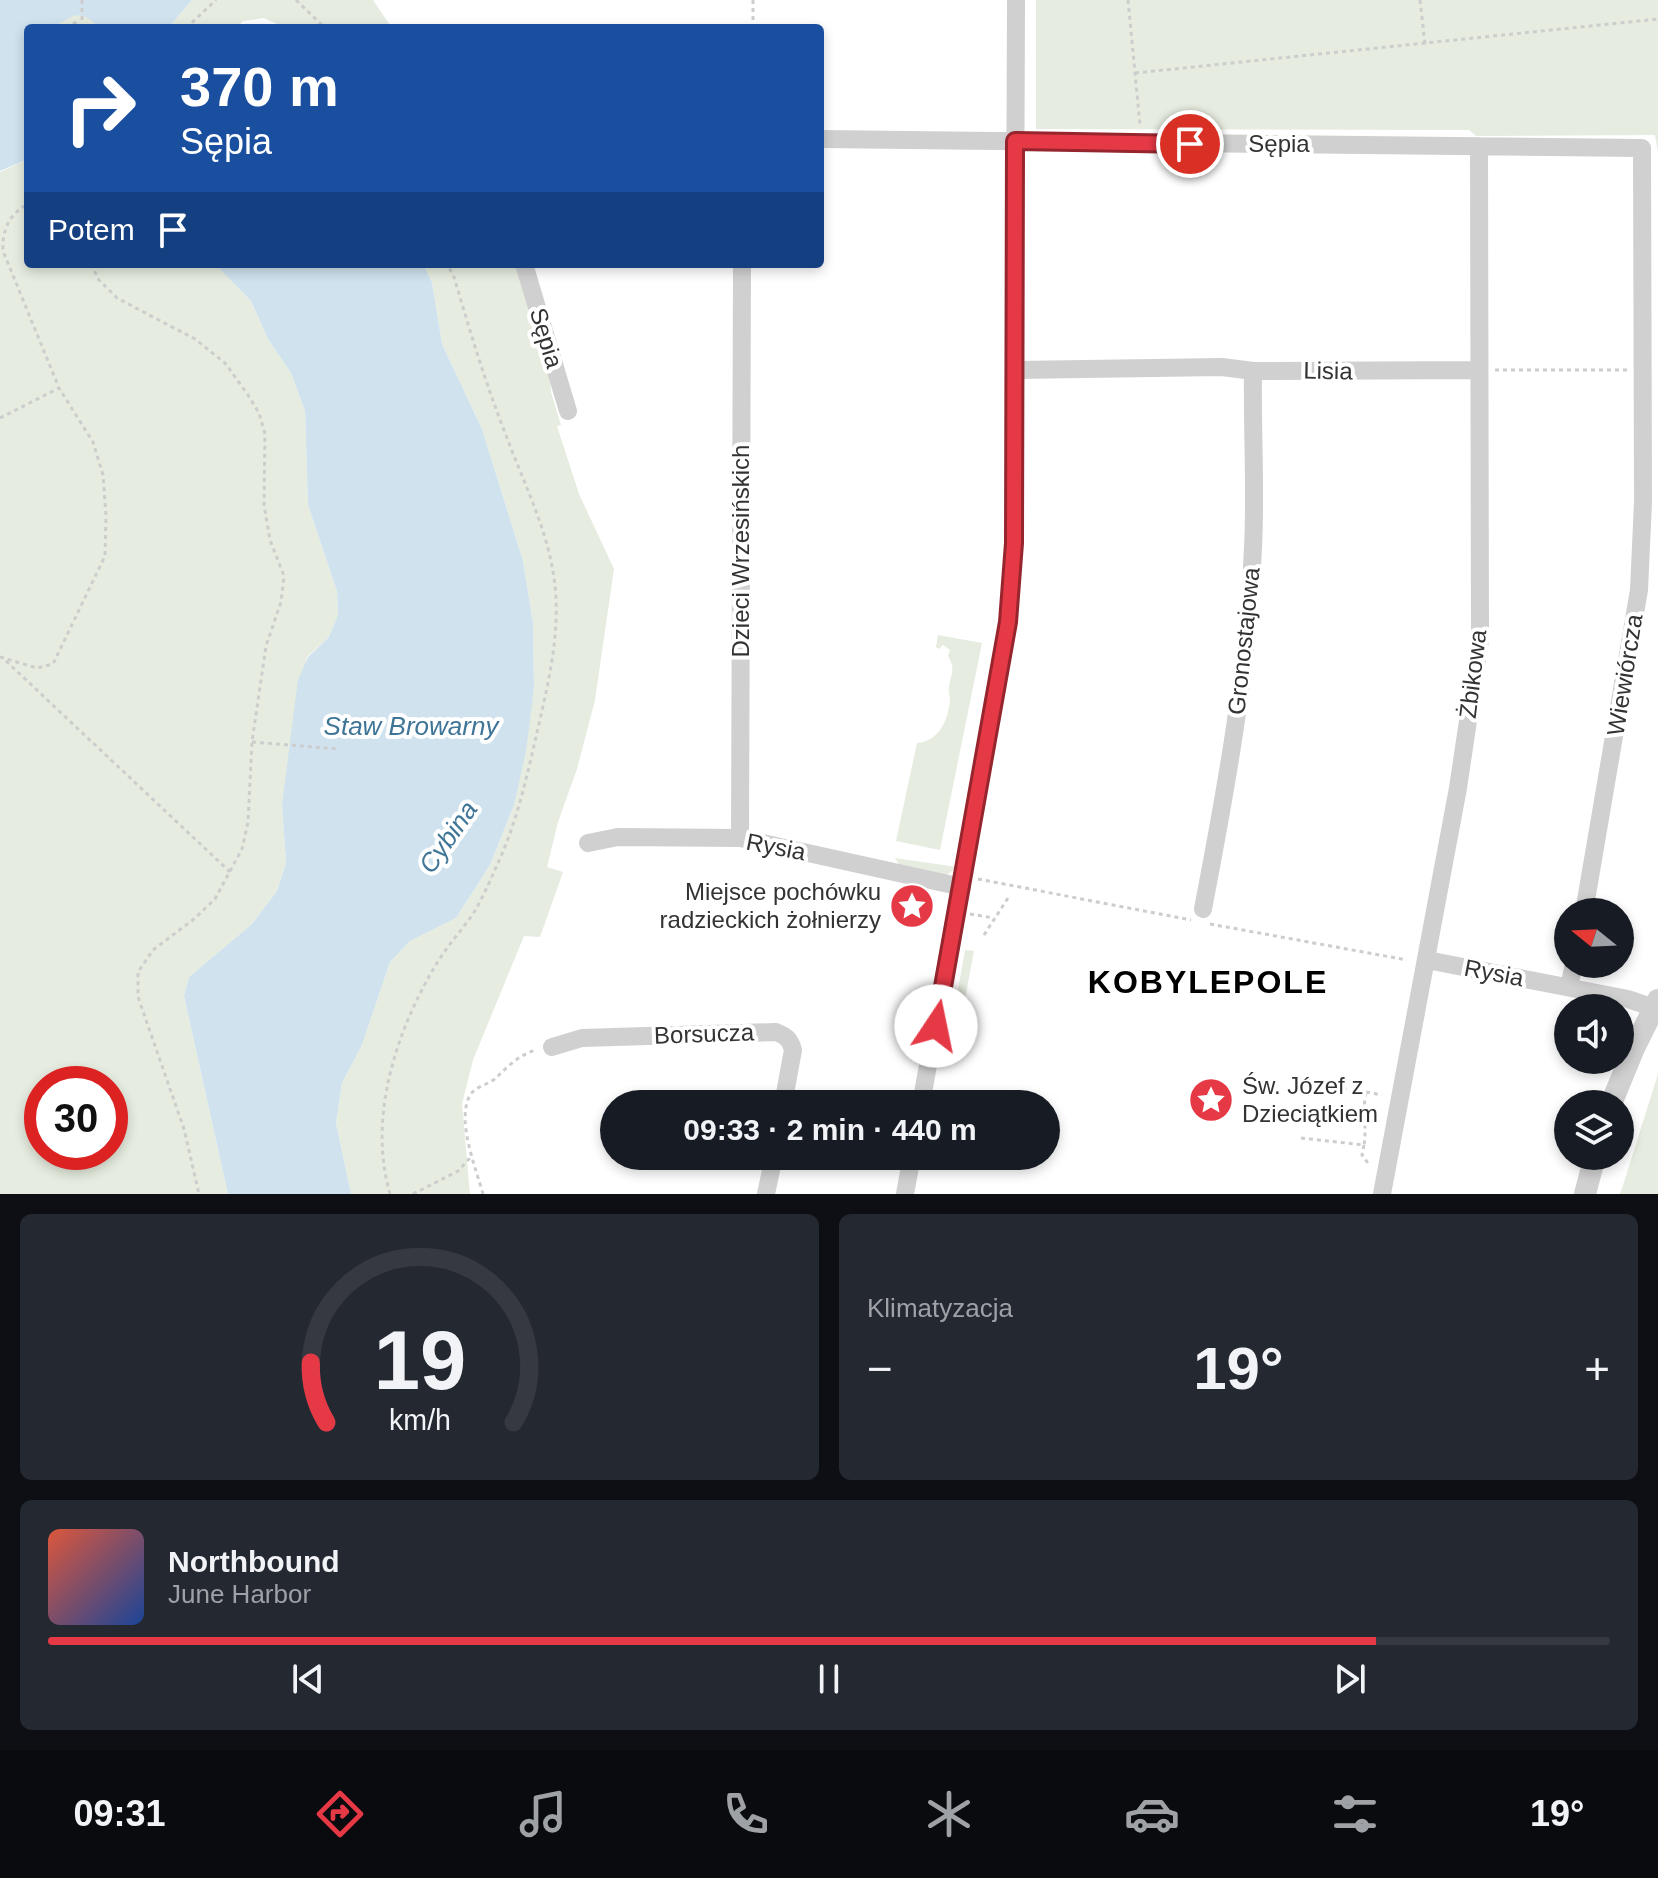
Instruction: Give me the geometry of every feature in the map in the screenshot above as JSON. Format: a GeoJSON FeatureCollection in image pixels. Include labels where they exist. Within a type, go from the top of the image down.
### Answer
{"type":"FeatureCollection","features":[{"type":"Feature","properties":{"kind":"street"},"geometry":{"type":"LineString","coordinates":[[924,1090],[1008,622],[1014,543],[1016,0]]}},
{"type":"Feature","properties":{"kind":"street","name":"Sępia"},"geometry":{"type":"LineString","coordinates":[[824,139],[1642,148]]}},
{"type":"Feature","properties":{"kind":"street","name":"Żbikowa"},"geometry":{"type":"LineString","coordinates":[[1382,1194],[1458,788],[1480,640],[1479,146]]}},
{"type":"Feature","properties":{"kind":"street","name":"Wiewiórcza"},"geometry":{"type":"LineString","coordinates":[[1586,898],[1639,590],[1643,502],[1642,148]]}},
{"type":"Feature","properties":{"kind":"street","name":"Sępia"},"geometry":{"type":"LineString","coordinates":[[525,268],[568,411]]}},
{"type":"Feature","properties":{"kind":"street","name":"Dzieci Wrzesińskich"},"geometry":{"type":"LineString","coordinates":[[740,838],[742,268]]}},
{"type":"Feature","properties":{"kind":"street","name":"Lisia"},"geometry":{"type":"LineString","coordinates":[[1014,370],[1222,367],[1253,371],[1479,370]]}},
{"type":"Feature","properties":{"kind":"street","name":"Gronostajowa"},"geometry":{"type":"LineString","coordinates":[[1203,909],[1248,631],[1254,545],[1253,371]]}},
{"type":"Feature","properties":{"kind":"street","name":"Rysia"},"geometry":{"type":"LineString","coordinates":[[588,843],[618,837],[740,838],[962,887]]}},
{"type":"Feature","properties":{"kind":"street","name":"Rysia"},"geometry":{"type":"LineString","coordinates":[[1427,960],[1656,1004]]}},
{"type":"Feature","properties":{"kind":"street"},"geometry":{"type":"LineString","coordinates":[[1569,987],[1571,978]]}},
{"type":"Feature","properties":{"kind":"street"},"geometry":{"type":"LineString","coordinates":[[1617,1090],[1656,1004]]}},
{"type":"Feature","properties":{"kind":"street","name":"Borsucza"},"geometry":{"type":"LineString","coordinates":[[552,1047],[582,1038],[776,1032],[785,1035],[793,1050],[786,1090]]}},
{"type":"Feature","properties":{"kind":"street"},"geometry":{"type":"LineString","coordinates":[[766,1194],[771,1170]]}},
{"type":"Feature","properties":{"kind":"street"},"geometry":{"type":"LineString","coordinates":[[905,1194],[909,1170]]}},
{"type":"Feature","properties":{"kind":"street"},"geometry":{"type":"LineString","coordinates":[[1585,1194],[1591,1170]]}},
{"type":"Feature","properties":{"kind":"path"},"geometry":{"type":"LineString","coordinates":[[82,0],[82,24]]}},
{"type":"Feature","properties":{"kind":"path"},"geometry":{"type":"LineString","coordinates":[[190,24],[216,0]]}},
{"type":"Feature","properties":{"kind":"path"},"geometry":{"type":"LineString","coordinates":[[296,0],[321,24]]}},
{"type":"Feature","properties":{"kind":"path"},"geometry":{"type":"LineString","coordinates":[[753,0],[753,24]]}},
{"type":"Feature","properties":{"kind":"path"},"geometry":{"type":"LineString","coordinates":[[1128,0],[1141,129]]}},
{"type":"Feature","properties":{"kind":"path"},"geometry":{"type":"LineString","coordinates":[[1420,0],[1425,44]]}},
{"type":"Feature","properties":{"kind":"path"},"geometry":{"type":"LineString","coordinates":[[75,24],[81,19]]}},
{"type":"Feature","properties":{"kind":"path"},"geometry":{"type":"LineString","coordinates":[[1135,73],[1658,19]]}},
{"type":"Feature","properties":{"kind":"path"},"geometry":{"type":"LineString","coordinates":[[2,658],[37,668],[53,664],[105,556],[103,475],[93,442],[59,388],[3,251],[2,236],[8,222],[24,206]]}},
{"type":"Feature","properties":{"kind":"path"},"geometry":{"type":"LineString","coordinates":[[93,268],[99,280],[117,298],[195,339],[225,363],[259,413],[265,434],[264,505],[270,540],[284,576],[281,602],[266,646],[252,742],[248,822],[242,849],[215,899],[153,950],[138,972],[138,997],[184,1129],[199,1194]]}},
{"type":"Feature","properties":{"kind":"path"},"geometry":{"type":"LineString","coordinates":[[390,1194],[383,1167],[381,1133],[394,1064],[411,1014],[426,983],[441,956],[474,912],[499,861],[518,808],[551,674],[556,600],[548,543],[479,361],[449,268]]}},
{"type":"Feature","properties":{"kind":"path"},"geometry":{"type":"LineString","coordinates":[[1479,370],[1642,370]]}},
{"type":"Feature","properties":{"kind":"path"},"geometry":{"type":"LineString","coordinates":[[0,418],[59,388]]}},
{"type":"Feature","properties":{"kind":"path"},"geometry":{"type":"LineString","coordinates":[[2,658],[230,872]]}},
{"type":"Feature","properties":{"kind":"path"},"geometry":{"type":"LineString","coordinates":[[252,742],[338,749]]}},
{"type":"Feature","properties":{"kind":"path"},"geometry":{"type":"LineString","coordinates":[[984,935],[1008,898]]}},
{"type":"Feature","properties":{"kind":"path"},"geometry":{"type":"LineString","coordinates":[[970,914],[994,918]]}},
{"type":"Feature","properties":{"kind":"path"},"geometry":{"type":"LineString","coordinates":[[483,1194],[467,1132],[470,1095],[477,1087],[488,1085],[528,1051],[552,1047]]}},
{"type":"Feature","properties":{"kind":"path"},"geometry":{"type":"LineString","coordinates":[[1316,1085],[1391,1096]]}},
{"type":"Feature","properties":{"kind":"path"},"geometry":{"type":"LineString","coordinates":[[1366,1092],[1363,1107],[1366,1131],[1362,1155],[1377,1174]]}},
{"type":"Feature","properties":{"kind":"path"},"geometry":{"type":"LineString","coordinates":[[1301,1138],[1364,1145]]}},
{"type":"Feature","properties":{"kind":"path"},"geometry":{"type":"LineString","coordinates":[[413,1194],[458,1171],[471,1156]]}},
{"type":"Feature","properties":{"kind":"shaded area"},"geometry":{"type":"Polygon","coordinates":[[[192,0],[373,0],[389,24],[277,24],[264,18],[240,24],[171,24],[192,0]]]}},
{"type":"Feature","properties":{"kind":"shaded area"},"geometry":{"type":"Polygon","coordinates":[[[1036,0],[1658,0],[1658,152],[1655,135],[1476,136],[1469,130],[1036,129],[1036,0]]]}},
{"type":"Feature","properties":{"kind":"shaded area"},"geometry":{"type":"Polygon","coordinates":[[[74,14],[88,16],[96,24],[56,24],[74,14]]]}},
{"type":"Feature","properties":{"kind":"shaded area"},"geometry":{"type":"Polygon","coordinates":[[[24,161],[24,268],[219,268],[251,301],[268,339],[291,373],[305,411],[308,505],[337,591],[338,615],[329,637],[307,657],[282,805],[286,863],[277,891],[252,924],[189,977],[184,996],[228,1194],[0,1194],[0,172],[24,161]]]}},
{"type":"Feature","properties":{"kind":"shaded area"},"geometry":{"type":"Polygon","coordinates":[[[425,268],[519,268],[550,369],[551,392],[561,425],[557,426],[579,494],[614,569],[595,700],[547,867],[563,872],[540,937],[524,936],[473,1060],[462,1104],[470,1194],[351,1194],[336,1123],[342,1083],[362,1045],[390,962],[410,941],[456,918],[490,865],[514,805],[534,688],[533,623],[523,561],[482,429],[442,344],[432,282],[425,268]]]}},
{"type":"Feature","properties":{"kind":"shaded area"},"geometry":{"type":"Polygon","coordinates":[[[938,635],[982,643],[940,850],[896,841],[917,743],[937,734],[949,708],[950,650],[943,645],[939,649],[936,647],[938,635]]]}},
{"type":"Feature","properties":{"kind":"shaded area"},"geometry":{"type":"Polygon","coordinates":[[[895,858],[957,867],[947,875],[900,866],[895,858]]]}},
{"type":"Feature","properties":{"kind":"shaded area"},"geometry":{"type":"Polygon","coordinates":[[[965,950],[974,951],[959,1031],[951,1029],[965,950]]]}},
{"type":"Feature","properties":{"kind":"shaded area"},"geometry":{"type":"Polygon","coordinates":[[[1658,1074],[1658,1194],[1620,1194],[1628,1170],[1634,1170],[1634,1150],[1658,1074]]]}},
{"type":"Feature","properties":{"kind":"water"},"geometry":{"type":"Polygon","coordinates":[[[0,0],[192,0],[171,24],[95,24],[79,15],[58,24],[24,24],[24,161],[0,171],[0,0]]]}},
{"type":"Feature","properties":{"kind":"water","name":"Staw Browarny"},"geometry":{"type":"Polygon","coordinates":[[[219,268],[425,268],[432,282],[442,344],[482,429],[523,561],[533,623],[534,688],[526,751],[514,805],[490,865],[456,918],[410,941],[390,962],[362,1045],[342,1083],[336,1123],[351,1194],[228,1194],[184,996],[189,977],[252,924],[277,891],[286,863],[282,805],[298,680],[308,657],[329,637],[338,615],[337,591],[308,505],[305,411],[291,373],[268,339],[251,301],[219,268]]]}},
{"type":"Feature","properties":{"kind":"place","name":"Miejsce pochówku radzieckich żołnierzy"},"geometry":{"type":"Point","coordinates":[912,906]}},
{"type":"Feature","properties":{"kind":"place","name":"Św. Józef z Dzieciątkiem"},"geometry":{"type":"Point","coordinates":[1211,1100]}},
{"type":"Feature","properties":{"kind":"district","name":"KOBYLEPOLE"},"geometry":{"type":"Point","coordinates":[1208,982]}},
{"type":"Feature","properties":{"kind":"route"},"geometry":{"type":"LineString","coordinates":[[936,1026],[1008,622],[1014,543],[1015,141],[1190,144]]}},
{"type":"Feature","properties":{"kind":"water label","name":"Cybina"},"geometry":{"type":"Point","coordinates":[448,837]}}]}
